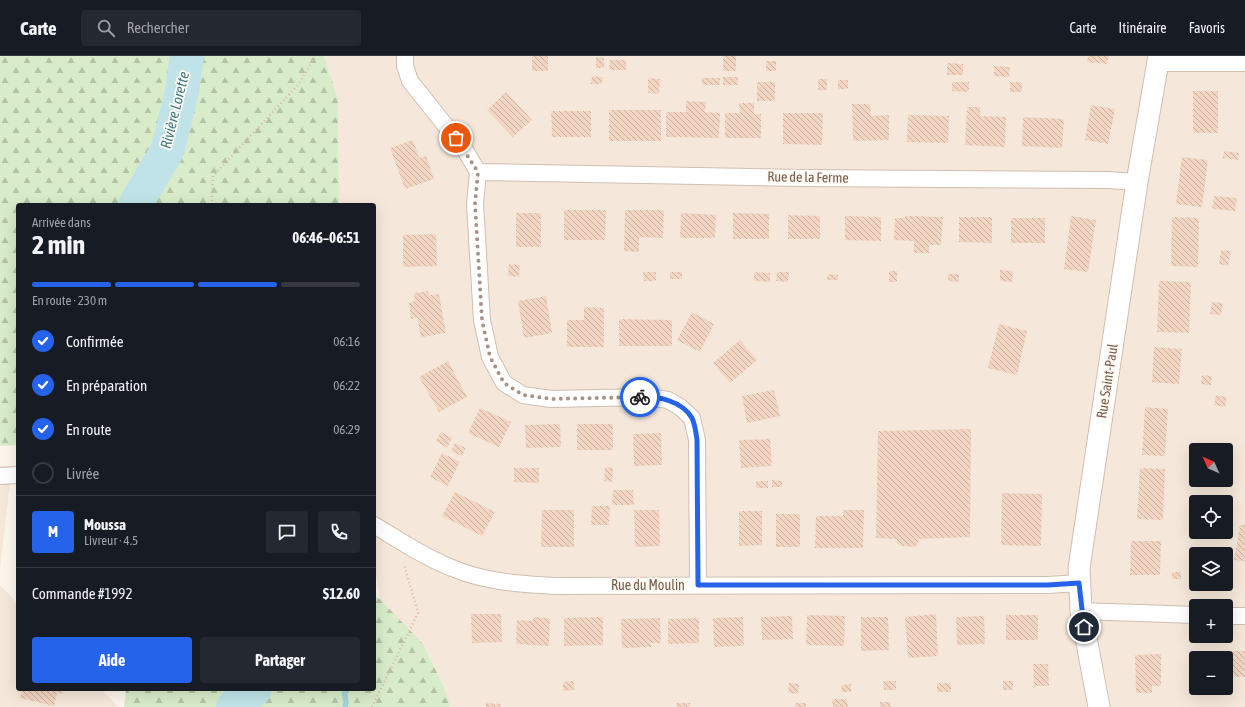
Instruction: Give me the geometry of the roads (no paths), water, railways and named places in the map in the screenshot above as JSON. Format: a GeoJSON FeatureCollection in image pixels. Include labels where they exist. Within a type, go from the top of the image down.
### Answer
{"type":"FeatureCollection","features":[{"type":"Feature","properties":{"kind":"street"},"geometry":{"type":"LineString","coordinates":[[405,56],[405,66],[410,81],[465,150],[478,172],[475,204],[482,320],[490,357],[504,383],[523,395],[551,399],[648,397],[668,400],[680,407],[692,418],[697,440],[698,585]]}},
{"type":"Feature","properties":{"kind":"street"},"geometry":{"type":"LineString","coordinates":[[1158,60],[1245,63]]}},
{"type":"Feature","properties":{"kind":"street","name":"Rue Saint-Paul"},"geometry":{"type":"LineString","coordinates":[[1099,707],[1081,611],[1079,583],[1081,560],[1137,182],[1158,60]]}},
{"type":"Feature","properties":{"kind":"street","name":"Rue de la Ferme"},"geometry":{"type":"LineString","coordinates":[[478,172],[803,178],[1108,180],[1137,182]]}},
{"type":"Feature","properties":{"kind":"street","name":"Rue du Moulin"},"geometry":{"type":"LineString","coordinates":[[376,525],[428,557],[457,570],[502,582],[555,586],[1048,585],[1079,583]]}},
{"type":"Feature","properties":{"kind":"street"},"geometry":{"type":"LineString","coordinates":[[1081,611],[1189,615]]}},
{"type":"Feature","properties":{"kind":"street"},"geometry":{"type":"LineString","coordinates":[[1233,616],[1245,616]]}},
{"type":"Feature","properties":{"kind":"waterway","name":"Rivière Lorette"},"geometry":{"type":"LineString","coordinates":[[136,203],[168,149],[182,91],[187,56]]}},
{"type":"Feature","properties":{"kind":"waterway","name":"Rivière Lorette"},"geometry":{"type":"LineString","coordinates":[[233,707],[253,691]]}},
{"type":"Feature","properties":{"kind":"waterway"},"geometry":{"type":"LineString","coordinates":[[344,691],[345,707]]}}]}
